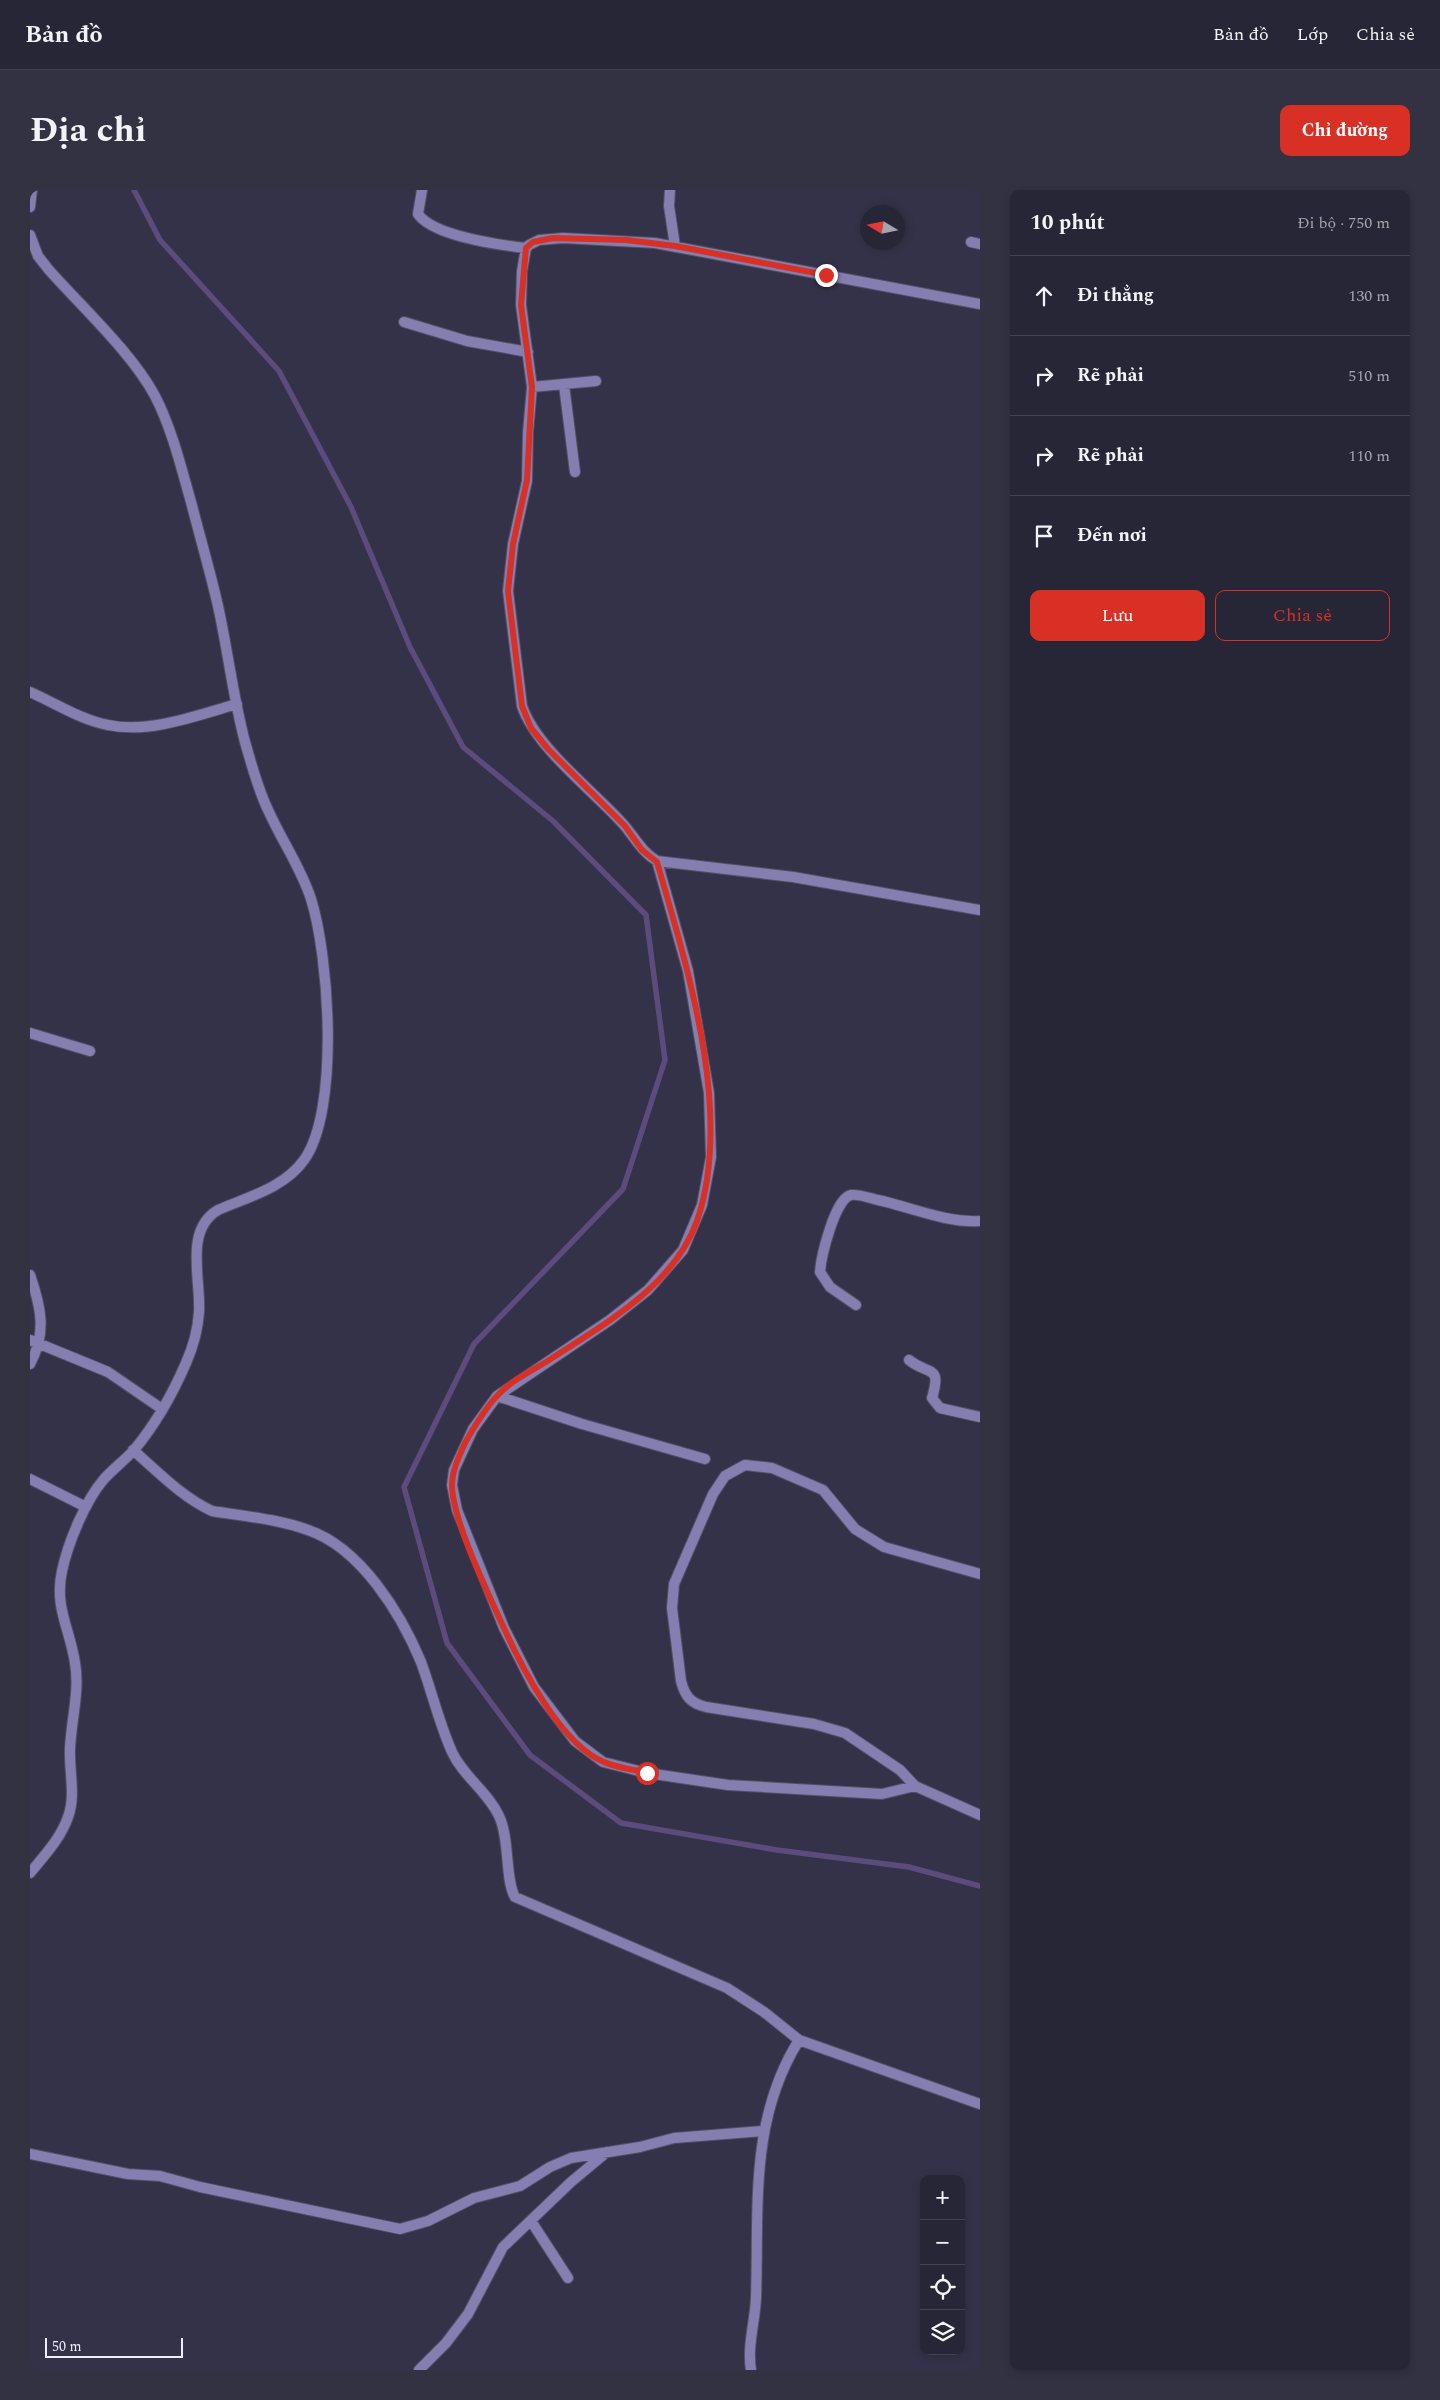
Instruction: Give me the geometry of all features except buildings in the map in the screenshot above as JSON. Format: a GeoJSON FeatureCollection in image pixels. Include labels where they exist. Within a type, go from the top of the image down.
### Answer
{"type":"FeatureCollection","features":[{"type":"Feature","properties":{"kind":"street"},"geometry":{"type":"LineString","coordinates":[[30,208],[32,190]]}},
{"type":"Feature","properties":{"kind":"street"},"geometry":{"type":"LineString","coordinates":[[422,190],[418,214],[426,224],[465,236],[526,248]]}},
{"type":"Feature","properties":{"kind":"street"},"geometry":{"type":"LineString","coordinates":[[670,190],[669,206],[675,246]]}},
{"type":"Feature","properties":{"kind":"street"},"geometry":{"type":"LineString","coordinates":[[30,235],[38,256],[49,270],[136,367],[156,397],[165,417],[186,484],[218,605],[237,704],[260,790],[312,901],[328,997],[328,1050],[324,1098],[313,1146],[295,1171],[273,1187],[218,1210],[209,1215],[203,1223],[198,1244],[199,1312],[186,1363],[162,1409],[133,1450],[104,1479],[86,1507],[68,1552],[59,1585],[60,1605],[74,1654],[77,1677],[70,1751],[71,1806],[64,1827],[30,1873]]}},
{"type":"Feature","properties":{"kind":"street"},"geometry":{"type":"LineString","coordinates":[[980,304],[675,246],[626,240],[563,238],[533,242],[526,248],[521,305],[532,387],[527,480],[509,574],[510,604],[522,706],[531,728],[548,749],[625,826],[642,850],[657,862],[793,877],[980,910]]}},
{"type":"Feature","properties":{"kind":"street"},"geometry":{"type":"LineString","coordinates":[[404,322],[467,341],[528,352]]}},
{"type":"Feature","properties":{"kind":"street"},"geometry":{"type":"LineString","coordinates":[[532,387],[596,381]]}},
{"type":"Feature","properties":{"kind":"street"},"geometry":{"type":"LineString","coordinates":[[564,385],[575,472]]}},
{"type":"Feature","properties":{"kind":"street"},"geometry":{"type":"LineString","coordinates":[[30,692],[94,721],[123,727],[158,724],[237,704]]}},
{"type":"Feature","properties":{"kind":"street"},"geometry":{"type":"LineString","coordinates":[[657,862],[688,971],[709,1093],[710,1157],[702,1205],[684,1250],[648,1290],[626,1309],[496,1396],[473,1429],[461,1451],[454,1470],[452,1485],[454,1499],[481,1575],[525,1672],[555,1717],[575,1741],[603,1762],[647,1773],[728,1785],[882,1794],[915,1786]]}},
{"type":"Feature","properties":{"kind":"street"},"geometry":{"type":"LineString","coordinates":[[30,1033],[90,1051]]}},
{"type":"Feature","properties":{"kind":"street"},"geometry":{"type":"LineString","coordinates":[[856,1305],[830,1287],[820,1272],[828,1238],[843,1200],[850,1195],[938,1215],[980,1221]]}},
{"type":"Feature","properties":{"kind":"street"},"geometry":{"type":"LineString","coordinates":[[30,1275],[40,1310],[30,1364]]}},
{"type":"Feature","properties":{"kind":"street"},"geometry":{"type":"LineString","coordinates":[[35,1341],[108,1372],[162,1409]]}},
{"type":"Feature","properties":{"kind":"street"},"geometry":{"type":"LineString","coordinates":[[909,1360],[935,1374],[937,1378],[932,1398],[940,1408],[980,1417]]}},
{"type":"Feature","properties":{"kind":"street"},"geometry":{"type":"LineString","coordinates":[[496,1396],[582,1424],[705,1459]]}},
{"type":"Feature","properties":{"kind":"street"},"geometry":{"type":"LineString","coordinates":[[133,1450],[176,1488],[202,1506],[212,1511],[308,1530],[337,1546],[376,1584],[402,1624],[420,1662],[453,1754],[498,1815],[507,1842],[510,1884],[515,1896],[727,1988],[764,2012],[800,2040],[980,2104]]}},
{"type":"Feature","properties":{"kind":"street"},"geometry":{"type":"LineString","coordinates":[[980,1574],[884,1547],[855,1529],[823,1490],[772,1468],[745,1465],[725,1476],[714,1494],[674,1584],[672,1601],[674,1635],[681,1681],[684,1693],[690,1700],[706,1707],[806,1722],[845,1733],[900,1770],[915,1786],[980,1815]]}},
{"type":"Feature","properties":{"kind":"street"},"geometry":{"type":"LineString","coordinates":[[30,1480],[86,1507]]}},
{"type":"Feature","properties":{"kind":"street"},"geometry":{"type":"LineString","coordinates":[[751,2370],[751,2343],[756,2303],[763,2131],[778,2078],[800,2040]]}},
{"type":"Feature","properties":{"kind":"street"},"geometry":{"type":"LineString","coordinates":[[30,2154],[128,2174],[160,2176],[200,2187],[400,2229],[416,2226],[474,2198],[520,2186],[550,2167],[570,2158],[674,2138],[763,2131]]}},
{"type":"Feature","properties":{"kind":"street"},"geometry":{"type":"LineString","coordinates":[[418,2370],[446,2343],[468,2314],[503,2247],[571,2182],[607,2152]]}},
{"type":"Feature","properties":{"kind":"street"},"geometry":{"type":"LineString","coordinates":[[531,2221],[568,2278]]}},
{"type":"Feature","properties":{"kind":"waterway"},"geometry":{"type":"LineString","coordinates":[[134,190],[160,240],[279,371],[351,507],[410,647],[463,747],[553,821],[646,915],[665,1060],[623,1189],[474,1344],[404,1487],[447,1643],[530,1755],[621,1823],[777,1850],[909,1867],[980,1886]]}},
{"type":"Feature","properties":{"kind":"route"},"geometry":{"type":"LineString","coordinates":[[647,1773],[603,1762],[592,1755],[575,1741],[534,1687],[504,1628],[471,1551],[457,1510],[452,1485],[454,1470],[461,1451],[473,1429],[496,1396],[532,1370],[626,1309],[662,1276],[684,1250],[702,1205],[710,1157],[711,1118],[709,1093],[698,1023],[688,971],[657,862],[642,850],[625,826],[548,749],[531,728],[522,706],[508,591],[513,544],[527,480],[528,432],[532,387],[521,305],[522,271],[526,248],[529,245],[539,240],[563,238],[655,243],[826,275]]}}]}
